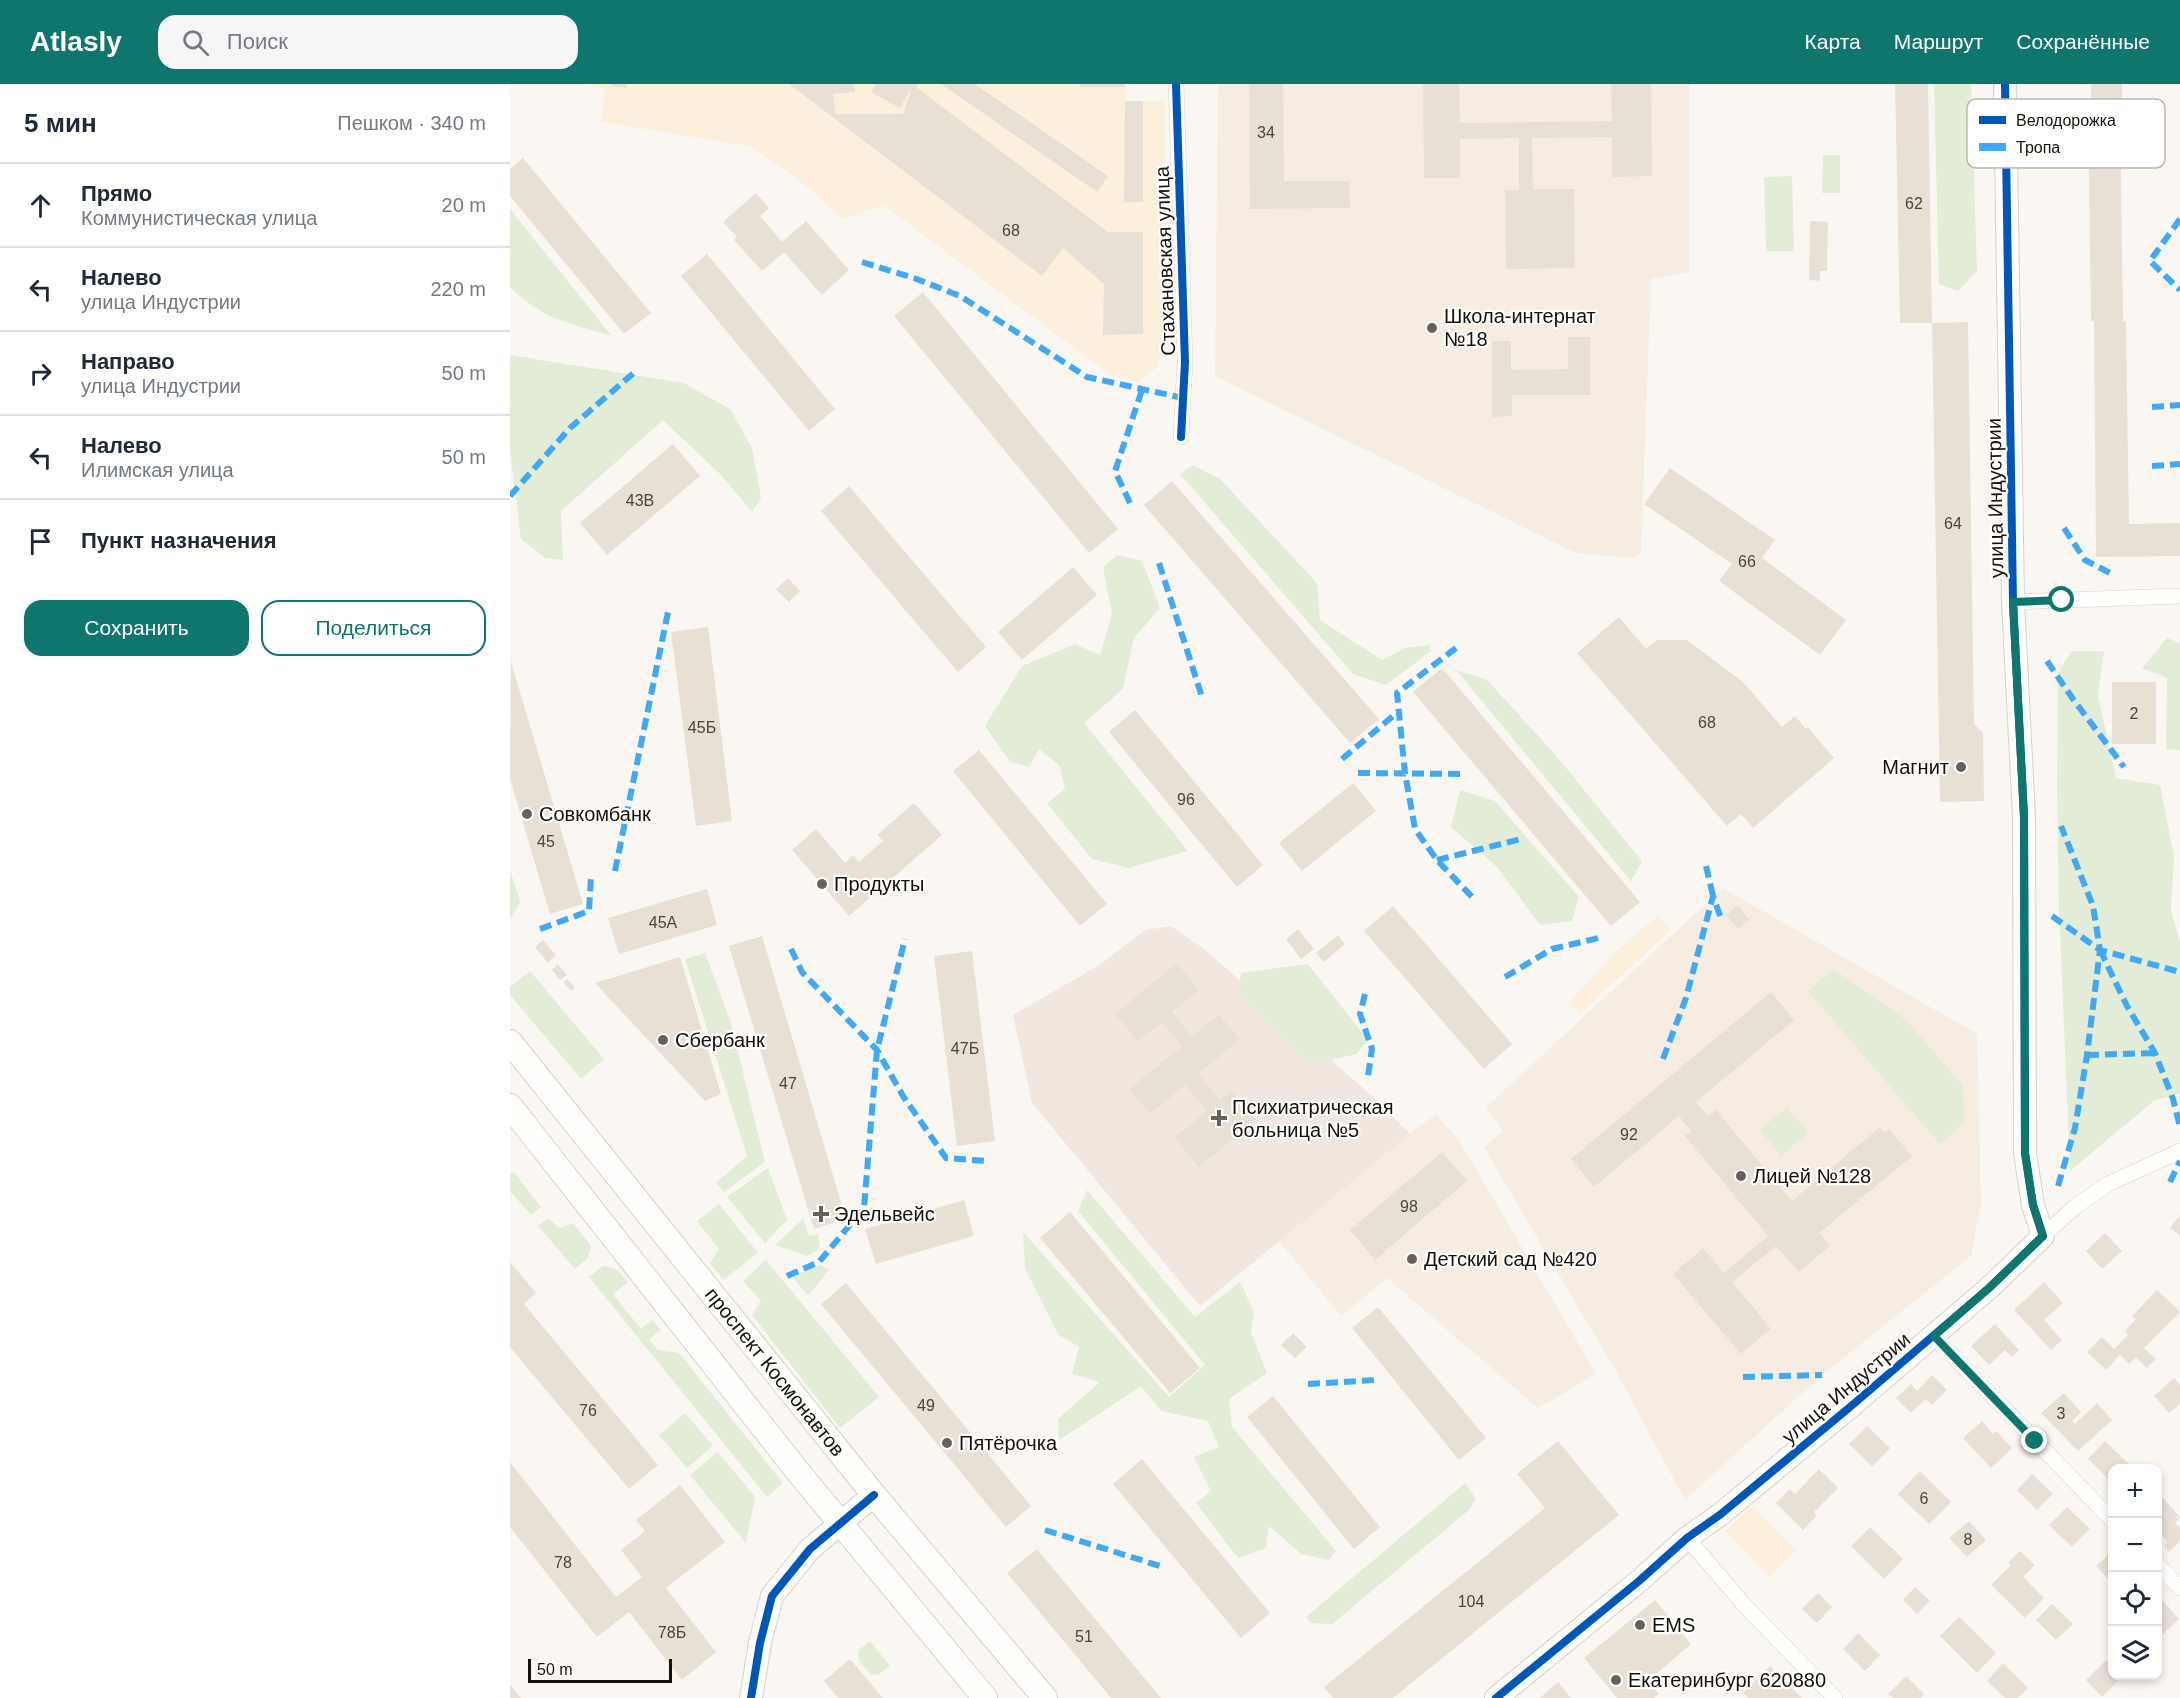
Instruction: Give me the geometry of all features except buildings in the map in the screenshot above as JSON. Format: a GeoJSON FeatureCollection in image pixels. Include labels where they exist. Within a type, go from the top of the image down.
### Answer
{"type":"FeatureCollection","features":[{"type":"Feature","properties":{"kind":"main road","name":"проспект Космонавтов"},"geometry":{"type":"LineString","coordinates":[[510,1042],[874,1495],[1045,1698]]}},
{"type":"Feature","properties":{"kind":"main road"},"geometry":{"type":"LineString","coordinates":[[510,1106],[840,1524],[985,1698]]}},
{"type":"Feature","properties":{"kind":"street","name":"Стахановская улица"},"geometry":{"type":"LineString","coordinates":[[1176,84],[1185,362],[1181,437]]}},
{"type":"Feature","properties":{"kind":"street","name":"улица Индустрии"},"geometry":{"type":"LineString","coordinates":[[2005,84],[2005,99]]}},
{"type":"Feature","properties":{"kind":"street","name":"улица Индустрии"},"geometry":{"type":"LineString","coordinates":[[1496,1698],[1639,1581],[1686,1538],[1730,1506],[1934,1336],[1989,1288],[2043,1236],[2033,1205],[2025,1153],[2024,817],[2013,602],[2006,168]]}},
{"type":"Feature","properties":{"kind":"street"},"geometry":{"type":"LineString","coordinates":[[2013,602],[2180,596]]}},
{"type":"Feature","properties":{"kind":"street"},"geometry":{"type":"LineString","coordinates":[[2043,1236],[2076,1206],[2108,1184],[2180,1151]]}},
{"type":"Feature","properties":{"kind":"street"},"geometry":{"type":"LineString","coordinates":[[1934,1336],[2110,1518]]}},
{"type":"Feature","properties":{"kind":"street"},"geometry":{"type":"LineString","coordinates":[[751,1698],[760,1643],[772,1596],[810,1549],[874,1495]]}},
{"type":"Feature","properties":{"kind":"street"},"geometry":{"type":"LineString","coordinates":[[1686,1538],[1746,1607],[1835,1698]]}},
{"type":"Feature","properties":{"kind":"street"},"geometry":{"type":"LineString","coordinates":[[2162,1570],[2180,1588]]}},
{"type":"Feature","properties":{"kind":"shaded area"},"geometry":{"type":"Polygon","coordinates":[[[586,84],[1125,84],[1125,101],[1165,101],[1164,345],[1156,368],[1139,382],[1109,374],[883,205],[843,219],[793,175],[748,146],[601,122],[605,88],[586,84]]]}},
{"type":"Feature","properties":{"kind":"shaded area","name":"Школа-интернат №18"},"geometry":{"type":"Polygon","coordinates":[[[1218,84],[1689,84],[1689,272],[1651,279],[1641,553],[1633,558],[1576,553],[1215,376],[1218,84]]]}},
{"type":"Feature","properties":{"kind":"shaded area","name":"Лицей №128"},"geometry":{"type":"Polygon","coordinates":[[[1723,888],[1977,1034],[1981,1204],[1971,1256],[1822,1375],[1685,1500],[1612,1364],[1484,1148],[1503,1131],[1486,1107],[1723,888]]]}},
{"type":"Feature","properties":{"kind":"shaded area"},"geometry":{"type":"Polygon","coordinates":[[[1658,915],[1671,930],[1579,1014],[1569,1003],[1613,954],[1658,915]]]}},
{"type":"Feature","properties":{"kind":"shaded area","name":"Психиатрическая больница №5"},"geometry":{"type":"Polygon","coordinates":[[[1171,926],[1203,948],[1370,1094],[1410,1134],[1200,1306],[1032,1103],[1013,1015],[1101,964],[1145,930],[1171,926]]]}},
{"type":"Feature","properties":{"kind":"shaded area","name":"Детский сад №420"},"geometry":{"type":"Polygon","coordinates":[[[1436,1115],[1459,1140],[1596,1374],[1538,1408],[1387,1278],[1341,1316],[1279,1241],[1419,1126],[1436,1115]]]}},
{"type":"Feature","properties":{"kind":"shaded area"},"geometry":{"type":"Polygon","coordinates":[[[1752,1505],[1796,1551],[1770,1577],[1725,1531],[1752,1505]]]}},
{"type":"Feature","properties":{"kind":"green space"},"geometry":{"type":"Polygon","coordinates":[[[1934,84],[1971,84],[1971,99],[1967,99],[1967,168],[1974,168],[1977,271],[1958,291],[1939,284],[1934,84]]]}},
{"type":"Feature","properties":{"kind":"green space"},"geometry":{"type":"Polygon","coordinates":[[[1823,155],[1840,155],[1840,193],[1822,193],[1823,155]]]}},
{"type":"Feature","properties":{"kind":"green space"},"geometry":{"type":"Polygon","coordinates":[[[1792,176],[1794,251],[1766,251],[1764,177],[1792,176]]]}},
{"type":"Feature","properties":{"kind":"green space"},"geometry":{"type":"Polygon","coordinates":[[[510,209],[611,335],[557,319],[533,306],[510,287],[510,209]]]}},
{"type":"Feature","properties":{"kind":"green space"},"geometry":{"type":"Polygon","coordinates":[[[510,355],[684,383],[731,410],[752,448],[761,498],[752,512],[721,475],[663,420],[561,511],[563,560],[545,558],[521,539],[510,451],[510,355]]]}},
{"type":"Feature","properties":{"kind":"green space"},"geometry":{"type":"Polygon","coordinates":[[[1193,465],[1220,479],[1317,583],[1320,620],[1382,660],[1405,648],[1429,645],[1431,651],[1386,685],[1353,674],[1180,474],[1193,465]]]}},
{"type":"Feature","properties":{"kind":"green space"},"geometry":{"type":"Polygon","coordinates":[[[1117,555],[1142,561],[1160,608],[1134,638],[1123,689],[1084,723],[1188,851],[1129,868],[1092,859],[1047,803],[1065,789],[1060,766],[1039,749],[1029,767],[1010,762],[985,726],[1022,666],[1075,644],[1100,655],[1112,614],[1103,567],[1117,555]]]}},
{"type":"Feature","properties":{"kind":"green space"},"geometry":{"type":"Polygon","coordinates":[[[2167,638],[2180,643],[2180,750],[2166,749],[2167,678],[2142,668],[2167,638]]]}},
{"type":"Feature","properties":{"kind":"green space"},"geometry":{"type":"Polygon","coordinates":[[[2072,651],[2104,651],[2098,695],[2116,778],[2160,785],[2174,856],[2171,911],[2180,942],[2180,1094],[2155,1100],[2070,1171],[2059,909],[2057,789],[2058,672],[2072,651]]]}},
{"type":"Feature","properties":{"kind":"green space"},"geometry":{"type":"Polygon","coordinates":[[[1456,670],[1486,679],[1553,752],[1642,861],[1631,881],[1456,670]]]}},
{"type":"Feature","properties":{"kind":"green space"},"geometry":{"type":"Polygon","coordinates":[[[1460,790],[1495,801],[1579,897],[1572,921],[1540,925],[1497,867],[1451,827],[1460,790]]]}},
{"type":"Feature","properties":{"kind":"green space"},"geometry":{"type":"Polygon","coordinates":[[[510,870],[520,902],[510,920],[510,870]]]}},
{"type":"Feature","properties":{"kind":"green space"},"geometry":{"type":"Polygon","coordinates":[[[705,953],[731,1023],[765,1162],[724,1192],[716,1183],[747,1156],[685,959],[705,953]]]}},
{"type":"Feature","properties":{"kind":"green space"},"geometry":{"type":"Polygon","coordinates":[[[1308,964],[1368,1040],[1357,1054],[1310,1064],[1239,993],[1241,973],[1308,964]]]}},
{"type":"Feature","properties":{"kind":"green space"},"geometry":{"type":"Polygon","coordinates":[[[1834,969],[1907,1021],[1962,1085],[1965,1122],[1940,1144],[1808,991],[1834,969]]]}},
{"type":"Feature","properties":{"kind":"green space"},"geometry":{"type":"Polygon","coordinates":[[[530,971],[604,1059],[581,1079],[510,995],[510,987],[530,971]]]}},
{"type":"Feature","properties":{"kind":"green space"},"geometry":{"type":"Polygon","coordinates":[[[1787,1107],[1808,1133],[1781,1156],[1760,1130],[1787,1107]]]}},
{"type":"Feature","properties":{"kind":"green space"},"geometry":{"type":"Polygon","coordinates":[[[768,1168],[787,1220],[765,1243],[727,1197],[768,1168]]]}},
{"type":"Feature","properties":{"kind":"green space"},"geometry":{"type":"Polygon","coordinates":[[[514,1172],[541,1207],[531,1215],[510,1191],[510,1175],[514,1172]]]}},
{"type":"Feature","properties":{"kind":"green space"},"geometry":{"type":"Polygon","coordinates":[[[1087,1190],[1195,1317],[1240,1282],[1254,1312],[1251,1332],[1267,1373],[1229,1399],[1232,1427],[1336,1551],[1329,1560],[1301,1554],[1269,1526],[1266,1548],[1238,1558],[1196,1503],[1211,1491],[1194,1457],[1219,1447],[1208,1421],[1161,1411],[1141,1386],[1059,1440],[1058,1419],[1100,1382],[1072,1374],[1079,1347],[1059,1335],[1025,1269],[1023,1232],[1169,1397],[1205,1365],[1078,1211],[1087,1190]]]}},
{"type":"Feature","properties":{"kind":"green space"},"geometry":{"type":"Polygon","coordinates":[[[719,1204],[758,1253],[723,1280],[710,1263],[719,1249],[697,1221],[719,1204]]]}},
{"type":"Feature","properties":{"kind":"green space"},"geometry":{"type":"Polygon","coordinates":[[[548,1218],[559,1228],[573,1223],[591,1246],[588,1258],[575,1269],[538,1226],[548,1218]]]}},
{"type":"Feature","properties":{"kind":"green space"},"geometry":{"type":"Polygon","coordinates":[[[803,1219],[809,1236],[818,1234],[820,1249],[807,1256],[775,1245],[803,1219]]]}},
{"type":"Feature","properties":{"kind":"green space"},"geometry":{"type":"Polygon","coordinates":[[[766,1260],[879,1397],[840,1428],[752,1315],[761,1301],[743,1281],[766,1260]]]}},
{"type":"Feature","properties":{"kind":"green space"},"geometry":{"type":"Polygon","coordinates":[[[820,1265],[829,1270],[808,1296],[792,1276],[820,1265]]]}},
{"type":"Feature","properties":{"kind":"green space"},"geometry":{"type":"Polygon","coordinates":[[[603,1266],[614,1269],[628,1282],[613,1294],[641,1329],[652,1320],[661,1330],[649,1339],[658,1350],[679,1353],[783,1483],[767,1497],[589,1277],[603,1266]]]}},
{"type":"Feature","properties":{"kind":"green space"},"geometry":{"type":"Polygon","coordinates":[[[685,1413],[713,1446],[687,1468],[659,1435],[685,1413]]]}},
{"type":"Feature","properties":{"kind":"green space"},"geometry":{"type":"Polygon","coordinates":[[[718,1452],[755,1497],[746,1543],[690,1475],[718,1452]]]}},
{"type":"Feature","properties":{"kind":"green space"},"geometry":{"type":"Polygon","coordinates":[[[1465,1483],[1476,1499],[1469,1510],[1332,1624],[1310,1623],[1306,1617],[1465,1483]]]}},
{"type":"Feature","properties":{"kind":"green space"},"geometry":{"type":"Polygon","coordinates":[[[870,1641],[890,1666],[878,1675],[870,1674],[858,1659],[859,1650],[870,1641]]]}},
{"type":"Feature","properties":{"kind":"marked path"},"geometry":{"type":"LineString","coordinates":[[2180,219],[2150,261],[2180,290]]}},
{"type":"Feature","properties":{"kind":"marked path"},"geometry":{"type":"LineString","coordinates":[[862,262],[914,278],[960,296],[1087,377],[1183,398]]}},
{"type":"Feature","properties":{"kind":"marked path"},"geometry":{"type":"LineString","coordinates":[[510,496],[570,428],[636,371]]}},
{"type":"Feature","properties":{"kind":"marked path"},"geometry":{"type":"LineString","coordinates":[[1130,503],[1115,471],[1142,390]]}},
{"type":"Feature","properties":{"kind":"marked path"},"geometry":{"type":"LineString","coordinates":[[2152,407],[2180,405]]}},
{"type":"Feature","properties":{"kind":"marked path"},"geometry":{"type":"LineString","coordinates":[[2152,466],[2180,464]]}},
{"type":"Feature","properties":{"kind":"marked path"},"geometry":{"type":"LineString","coordinates":[[2064,528],[2085,560],[2114,575]]}},
{"type":"Feature","properties":{"kind":"marked path"},"geometry":{"type":"LineString","coordinates":[[1159,563],[1203,700]]}},
{"type":"Feature","properties":{"kind":"marked path"},"geometry":{"type":"LineString","coordinates":[[615,871],[669,607]]}},
{"type":"Feature","properties":{"kind":"marked path"},"geometry":{"type":"LineString","coordinates":[[1456,648],[1397,693],[1405,773],[1415,829],[1437,860],[1474,899]]}},
{"type":"Feature","properties":{"kind":"marked path"},"geometry":{"type":"LineString","coordinates":[[2047,661],[2124,767]]}},
{"type":"Feature","properties":{"kind":"marked path"},"geometry":{"type":"LineString","coordinates":[[1342,759],[1399,711]]}},
{"type":"Feature","properties":{"kind":"marked path"},"geometry":{"type":"LineString","coordinates":[[1358,773],[1465,774]]}},
{"type":"Feature","properties":{"kind":"marked path"},"geometry":{"type":"LineString","coordinates":[[2058,1186],[2075,1128],[2100,950],[2093,906],[2061,826]]}},
{"type":"Feature","properties":{"kind":"marked path"},"geometry":{"type":"LineString","coordinates":[[1437,860],[1521,839]]}},
{"type":"Feature","properties":{"kind":"marked path"},"geometry":{"type":"LineString","coordinates":[[1706,866],[1713,896]]}},
{"type":"Feature","properties":{"kind":"marked path"},"geometry":{"type":"LineString","coordinates":[[540,929],[589,911],[591,877]]}},
{"type":"Feature","properties":{"kind":"marked path"},"geometry":{"type":"LineString","coordinates":[[1663,1059],[1686,998],[1713,896],[1722,921]]}},
{"type":"Feature","properties":{"kind":"marked path"},"geometry":{"type":"LineString","coordinates":[[2052,916],[2100,950],[2180,972]]}},
{"type":"Feature","properties":{"kind":"marked path"},"geometry":{"type":"LineString","coordinates":[[1505,977],[1552,949],[1603,937]]}},
{"type":"Feature","properties":{"kind":"marked path"},"geometry":{"type":"LineString","coordinates":[[787,1276],[819,1262],[864,1208],[877,1050],[905,939]]}},
{"type":"Feature","properties":{"kind":"marked path"},"geometry":{"type":"LineString","coordinates":[[791,949],[802,972],[877,1050],[903,1096],[946,1158],[987,1161]]}},
{"type":"Feature","properties":{"kind":"marked path"},"geometry":{"type":"LineString","coordinates":[[2100,950],[2127,1006],[2155,1053],[2173,1099],[2180,1127]]}},
{"type":"Feature","properties":{"kind":"marked path"},"geometry":{"type":"LineString","coordinates":[[1365,994],[1360,1014],[1372,1049],[1368,1076]]}},
{"type":"Feature","properties":{"kind":"marked path"},"geometry":{"type":"LineString","coordinates":[[2087,1055],[2155,1053]]}},
{"type":"Feature","properties":{"kind":"marked path"},"geometry":{"type":"LineString","coordinates":[[2170,1182],[2180,1161]]}},
{"type":"Feature","properties":{"kind":"marked path"},"geometry":{"type":"LineString","coordinates":[[1743,1377],[1822,1375]]}},
{"type":"Feature","properties":{"kind":"marked path"},"geometry":{"type":"LineString","coordinates":[[1308,1384],[1376,1380]]}},
{"type":"Feature","properties":{"kind":"marked path"},"geometry":{"type":"LineString","coordinates":[[1045,1530],[1160,1566]]}},
{"type":"Feature","properties":{"kind":"cycle path"},"geometry":{"type":"LineString","coordinates":[[1176,84],[1185,362],[1181,437]]}},
{"type":"Feature","properties":{"kind":"cycle path"},"geometry":{"type":"LineString","coordinates":[[2005,84],[2005,99]]}},
{"type":"Feature","properties":{"kind":"cycle path"},"geometry":{"type":"LineString","coordinates":[[1496,1698],[1639,1581],[1687,1538],[1721,1514],[1850,1407],[1989,1288],[2043,1236],[2033,1205],[2025,1153],[2024,817],[2013,602],[2006,168]]}},
{"type":"Feature","properties":{"kind":"cycle path"},"geometry":{"type":"LineString","coordinates":[[751,1698],[760,1643],[772,1596],[810,1549],[874,1495]]}},
{"type":"Feature","properties":{"kind":"place","name":"Школа-интернат №18"},"geometry":{"type":"Point","coordinates":[1432,328]}},
{"type":"Feature","properties":{"kind":"place","name":"Магнит"},"geometry":{"type":"Point","coordinates":[1961,767]}},
{"type":"Feature","properties":{"kind":"place","name":"Совкомбанк"},"geometry":{"type":"Point","coordinates":[527,814]}},
{"type":"Feature","properties":{"kind":"place","name":"Продукты"},"geometry":{"type":"Point","coordinates":[822,884]}},
{"type":"Feature","properties":{"kind":"place","name":"Сбербанк"},"geometry":{"type":"Point","coordinates":[663,1040]}},
{"type":"Feature","properties":{"kind":"place","name":"Психиатрическая больница №5"},"geometry":{"type":"Point","coordinates":[1219,1118]}},
{"type":"Feature","properties":{"kind":"place","name":"Лицей №128"},"geometry":{"type":"Point","coordinates":[1741,1176]}},
{"type":"Feature","properties":{"kind":"place","name":"Эдельвейс"},"geometry":{"type":"Point","coordinates":[821,1214]}},
{"type":"Feature","properties":{"kind":"place","name":"Детский сад №420"},"geometry":{"type":"Point","coordinates":[1412,1259]}},
{"type":"Feature","properties":{"kind":"place","name":"Пятёрочка"},"geometry":{"type":"Point","coordinates":[947,1443]}},
{"type":"Feature","properties":{"kind":"place","name":"EMS"},"geometry":{"type":"Point","coordinates":[1640,1625]}},
{"type":"Feature","properties":{"kind":"place","name":"Екатеринбург 620880"},"geometry":{"type":"Point","coordinates":[1616,1680]}},
{"type":"Feature","properties":{"kind":"route"},"geometry":{"type":"LineString","coordinates":[[2035,1441],[1934,1336],[1989,1288],[2043,1236],[2033,1205],[2025,1153],[2024,817],[2013,602],[2062,600]]}}]}
